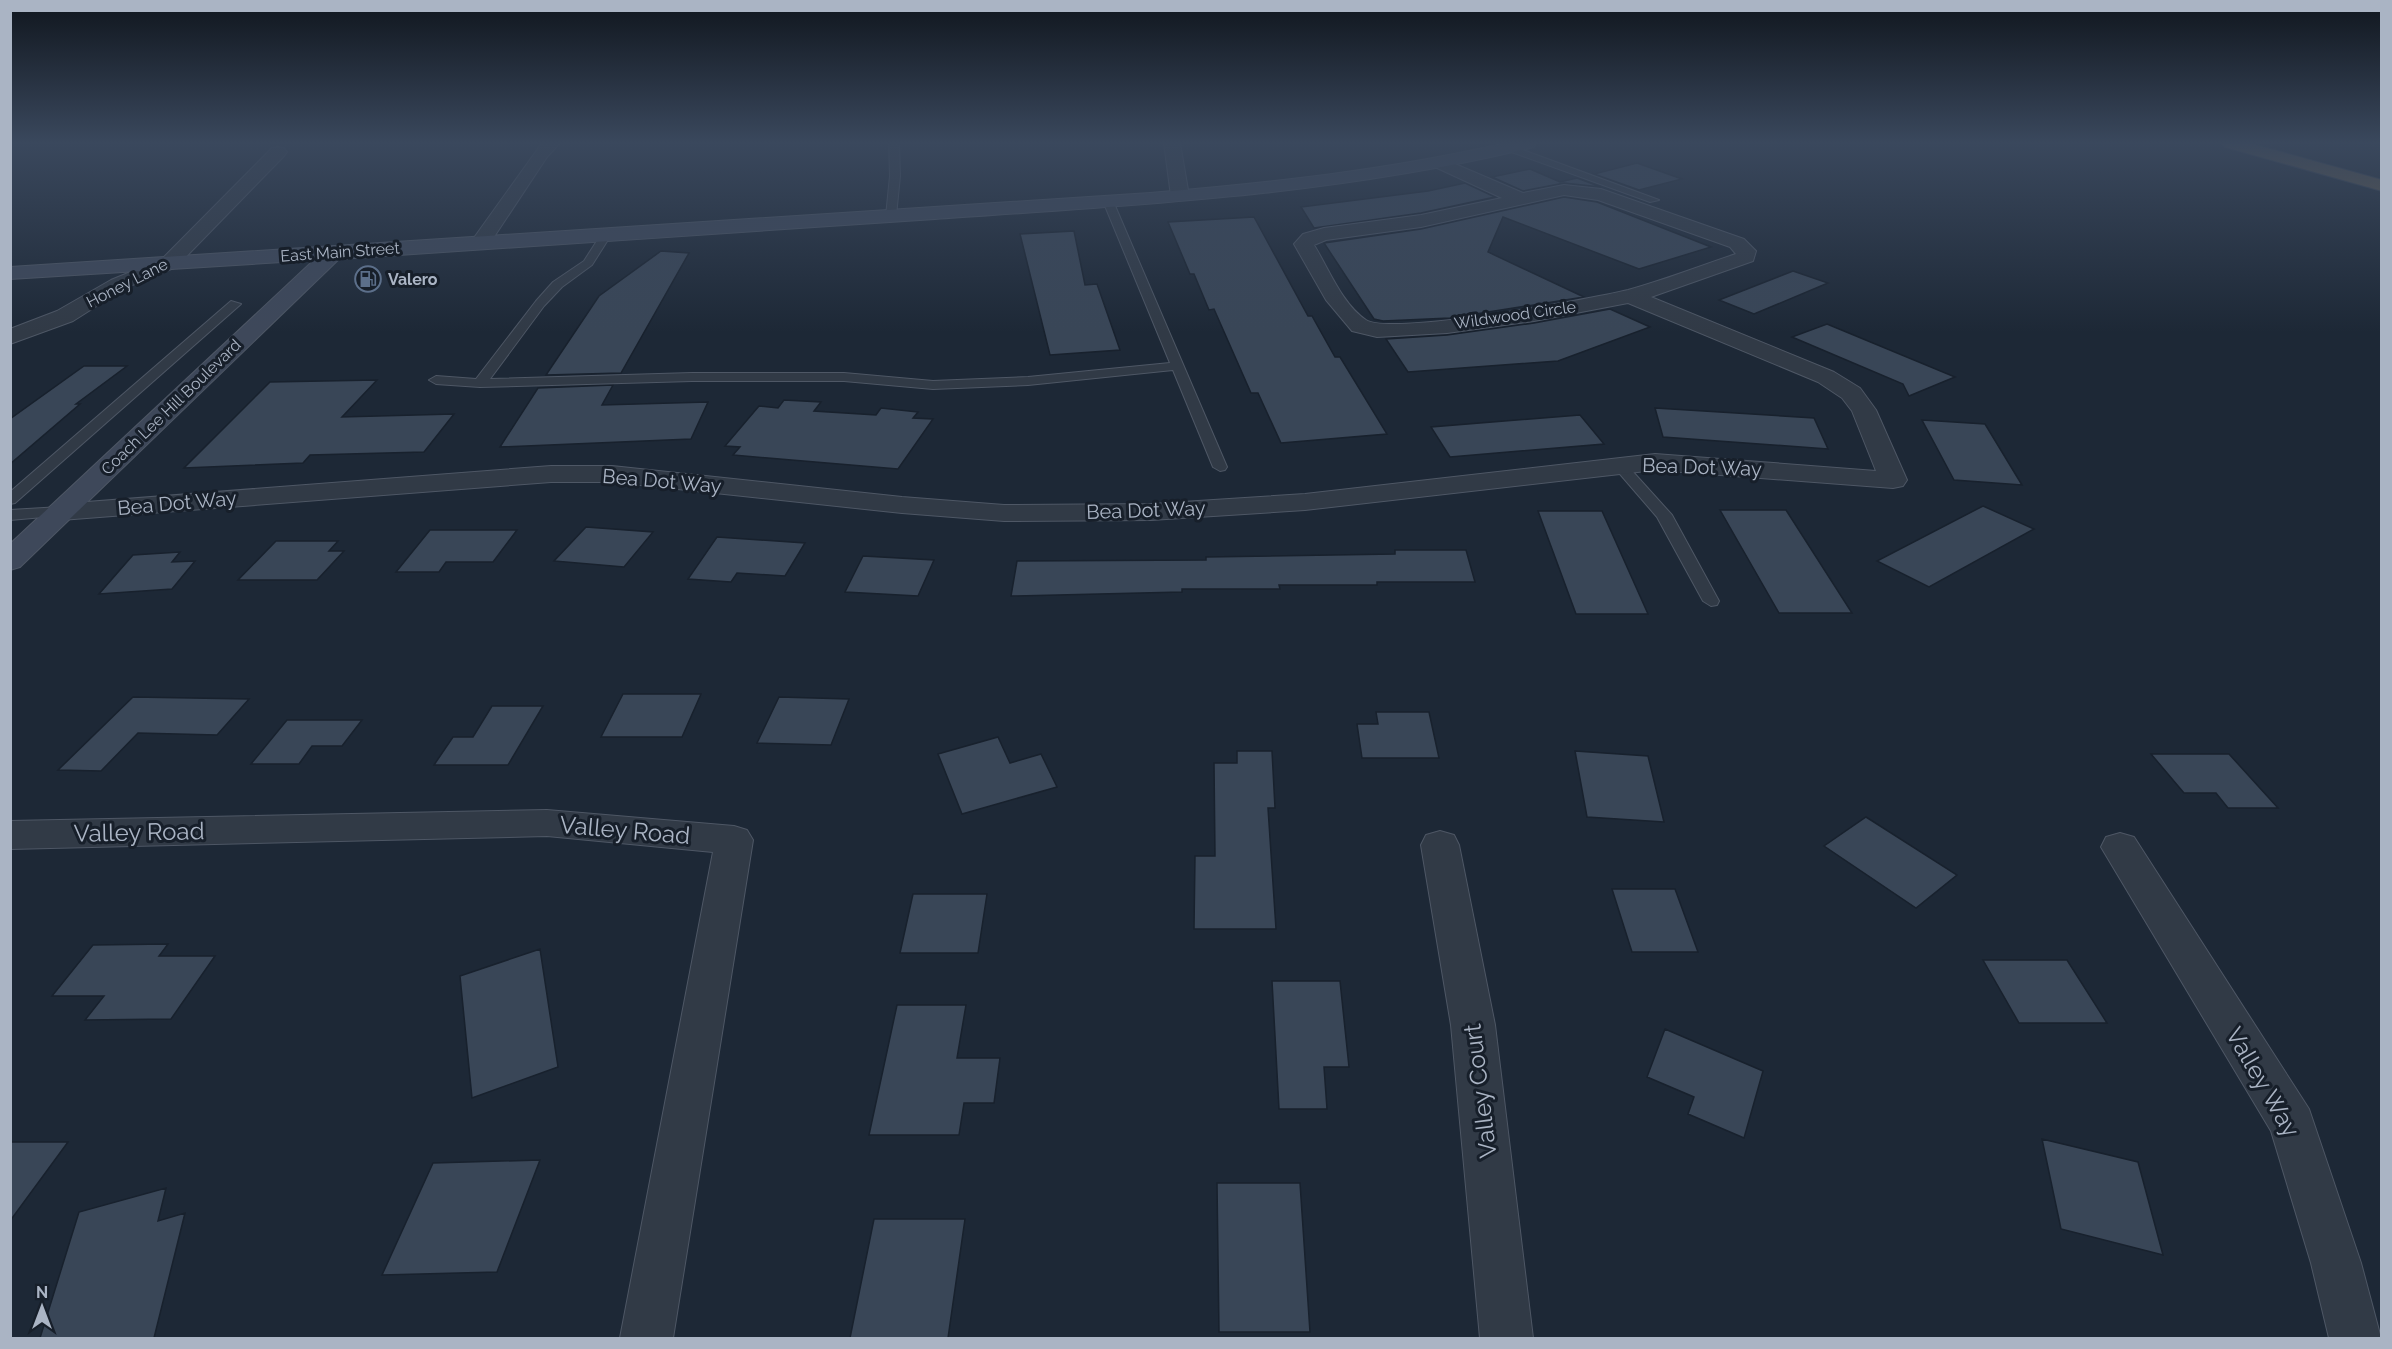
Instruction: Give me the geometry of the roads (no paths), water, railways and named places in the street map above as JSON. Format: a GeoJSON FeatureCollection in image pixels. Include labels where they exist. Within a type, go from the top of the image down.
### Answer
{"type":"FeatureCollection","features":[{"type":"Feature","properties":{"kind":"main road","name":"East Main Street"},"geometry":{"type":"LineString","coordinates":[[10,273],[1036,206]]}},
{"type":"Feature","properties":{"kind":"main road","name":"Coach Lee Hill Boulevard"},"geometry":{"type":"LineString","coordinates":[[10,561],[333,253]]}},
{"type":"Feature","properties":{"kind":"street","name":"Honey Lane"},"geometry":{"type":"LineString","coordinates":[[10,337],[65,316],[118,284],[169,263],[225,206]]}},
{"type":"Feature","properties":{"kind":"street"},"geometry":{"type":"LineString","coordinates":[[481,242],[506,206]]}},
{"type":"Feature","properties":{"kind":"street","name":"Wildwood Circle"},"geometry":{"type":"LineString","coordinates":[[1494,206],[1421,221],[1324,234],[1310,238],[1304,244],[1349,317],[1362,328],[1392,331],[1511,318],[1631,296],[1746,257],[1746,251],[1737,243],[1632,206]]}},
{"type":"Feature","properties":{"kind":"street","name":"Bea Dot Way"},"geometry":{"type":"LineString","coordinates":[[61,512],[551,474],[612,474],[1004,513],[1151,512],[1305,502],[1655,462],[1893,480],[1864,410],[1851,393],[1827,377],[1631,296]]}},
{"type":"Feature","properties":{"kind":"street","name":"Valley Road"},"geometry":{"type":"LineString","coordinates":[[10,835],[547,823],[734,840],[647,1338]]}},
{"type":"Feature","properties":{"kind":"street","name":"Valley Court"},"geometry":{"type":"LineString","coordinates":[[1440,845],[1473,1025],[1507,1338]]}},
{"type":"Feature","properties":{"kind":"street","name":"Valley Way"},"geometry":{"type":"LineString","coordinates":[[2120,847],[2292,1124],[2336,1263],[2355,1338]]}},
{"type":"Feature","properties":{"kind":"lane"},"geometry":{"type":"LineString","coordinates":[[891,216],[892,206]]}},
{"type":"Feature","properties":{"kind":"lane"},"geometry":{"type":"LineString","coordinates":[[1110,206],[1220,467]]}},
{"type":"Feature","properties":{"kind":"lane"},"geometry":{"type":"LineString","coordinates":[[480,383],[549,293],[588,265],[600,252],[606,235]]}},
{"type":"Feature","properties":{"kind":"lane"},"geometry":{"type":"LineString","coordinates":[[10,500],[235,304]]}},
{"type":"Feature","properties":{"kind":"lane"},"geometry":{"type":"LineString","coordinates":[[436,380],[480,383],[692,377],[844,377],[933,385],[1028,381],[1177,366]]}},
{"type":"Feature","properties":{"kind":"lane"},"geometry":{"type":"LineString","coordinates":[[1620,466],[1664,515],[1711,601]]}},
{"type":"Feature","properties":{"kind":"lane"},"geometry":{"type":"LineString","coordinates":[[10,515],[61,512]]}},
{"type":"Feature","properties":{"kind":"place","name":"Valero"},"geometry":{"type":"Point","coordinates":[368,279]}}]}
